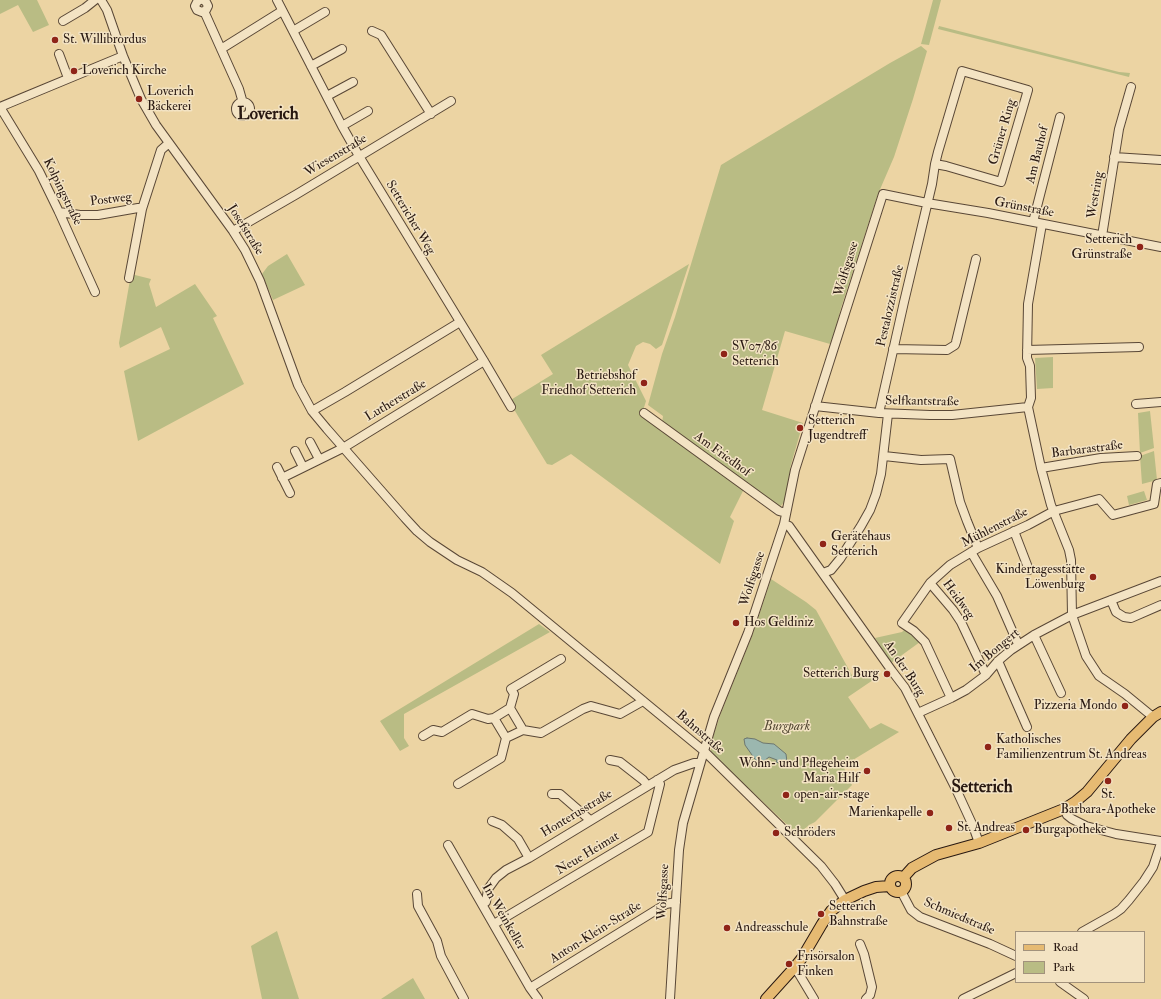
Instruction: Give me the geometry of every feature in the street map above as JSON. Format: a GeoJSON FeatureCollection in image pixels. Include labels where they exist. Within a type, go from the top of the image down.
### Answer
{"type":"FeatureCollection","features":[{"type":"Feature","properties":{"kind":"main road"},"geometry":{"type":"LineString","coordinates":[[903,878],[912,868],[936,855],[979,843],[1064,809],[1075,802],[1087,792],[1131,739],[1157,715]]}},
{"type":"Feature","properties":{"kind":"main road"},"geometry":{"type":"LineString","coordinates":[[898,877],[903,878],[905,886],[901,891],[895,892],[890,886],[890,881],[898,877]]}},
{"type":"Feature","properties":{"kind":"main road"},"geometry":{"type":"LineString","coordinates":[[766,999],[802,958],[831,912],[845,900],[864,891],[876,887],[890,886]]}},
{"type":"Feature","properties":{"kind":"street"},"geometry":{"type":"LineString","coordinates":[[63,21],[85,8],[95,0]]}},
{"type":"Feature","properties":{"kind":"street","name":"Josefstraße"},"geometry":{"type":"LineString","coordinates":[[101,0],[107,10],[122,56],[141,99],[156,125],[233,230],[254,267],[267,298],[298,385],[312,411],[365,474],[417,531],[437,548],[482,572],[498,583],[577,647]]}},
{"type":"Feature","properties":{"kind":"street"},"geometry":{"type":"LineString","coordinates":[[202,0],[196,4],[196,8],[199,12],[204,12],[239,90],[243,103]]}},
{"type":"Feature","properties":{"kind":"street","name":"Settericher Weg"},"geometry":{"type":"LineString","coordinates":[[277,0],[359,156],[511,407]]}},
{"type":"Feature","properties":{"kind":"street"},"geometry":{"type":"LineString","coordinates":[[221,49],[282,11]]}},
{"type":"Feature","properties":{"kind":"street"},"geometry":{"type":"LineString","coordinates":[[293,31],[325,12]]}},
{"type":"Feature","properties":{"kind":"street"},"geometry":{"type":"LineString","coordinates":[[372,31],[381,35],[431,114]]}},
{"type":"Feature","properties":{"kind":"street"},"geometry":{"type":"LineString","coordinates":[[311,66],[342,49]]}},
{"type":"Feature","properties":{"kind":"street"},"geometry":{"type":"LineString","coordinates":[[58,54],[68,78]]}},
{"type":"Feature","properties":{"kind":"street"},"geometry":{"type":"LineString","coordinates":[[0,107],[122,56]]}},
{"type":"Feature","properties":{"kind":"street","name":"Grüner Ring"},"geometry":{"type":"LineString","coordinates":[[927,203],[932,184],[935,164],[938,152],[962,71],[1028,90],[1001,182],[935,164]]}},
{"type":"Feature","properties":{"kind":"street"},"geometry":{"type":"LineString","coordinates":[[327,96],[353,82]]}},
{"type":"Feature","properties":{"kind":"street","name":"Westring"},"geometry":{"type":"LineString","coordinates":[[1102,236],[1119,129],[1131,87]]}},
{"type":"Feature","properties":{"kind":"street","name":"Wiesenstraße"},"geometry":{"type":"LineString","coordinates":[[233,230],[297,194],[451,101]]}},
{"type":"Feature","properties":{"kind":"street","name":"Kolpingstraße"},"geometry":{"type":"LineString","coordinates":[[0,107],[39,171],[59,212],[94,292]]}},
{"type":"Feature","properties":{"kind":"street"},"geometry":{"type":"LineString","coordinates":[[342,126],[368,112]]}},
{"type":"Feature","properties":{"kind":"street","name":"Am Bauhof"},"geometry":{"type":"LineString","coordinates":[[1033,222],[1060,117]]}},
{"type":"Feature","properties":{"kind":"street"},"geometry":{"type":"LineString","coordinates":[[129,278],[142,210],[161,150],[169,143]]}},
{"type":"Feature","properties":{"kind":"street"},"geometry":{"type":"LineString","coordinates":[[1114,157],[1161,160]]}},
{"type":"Feature","properties":{"kind":"street","name":"Grünstraße"},"geometry":{"type":"LineString","coordinates":[[883,194],[1161,247]]}},
{"type":"Feature","properties":{"kind":"street","name":"Wolfsgasse"},"geometry":{"type":"LineString","coordinates":[[670,999],[679,850],[683,822],[714,716],[748,633],[784,524],[795,470],[883,194]]}},
{"type":"Feature","properties":{"kind":"street","name":"Pestalozzistraße"},"geometry":{"type":"LineString","coordinates":[[879,413],[927,203]]}},
{"type":"Feature","properties":{"kind":"street","name":"Postweg"},"geometry":{"type":"LineString","coordinates":[[59,212],[80,215],[98,215],[138,208],[142,210]]}},
{"type":"Feature","properties":{"kind":"street"},"geometry":{"type":"LineString","coordinates":[[1042,224],[1028,304],[1026,350],[1030,366],[1031,398],[1028,408],[1041,468],[1054,511],[1069,550],[1071,560],[1072,615],[1086,656],[1099,676],[1157,715]]}},
{"type":"Feature","properties":{"kind":"street"},"geometry":{"type":"LineString","coordinates":[[893,349],[947,350],[955,345],[976,259]]}},
{"type":"Feature","properties":{"kind":"street"},"geometry":{"type":"LineString","coordinates":[[312,411],[356,386],[460,322]]}},
{"type":"Feature","properties":{"kind":"street"},"geometry":{"type":"LineString","coordinates":[[1026,350],[1139,347]]}},
{"type":"Feature","properties":{"kind":"street","name":"Lutherstraße"},"geometry":{"type":"LineString","coordinates":[[282,478],[343,448],[484,361]]}},
{"type":"Feature","properties":{"kind":"street"},"geometry":{"type":"LineString","coordinates":[[1136,404],[1161,402]]}},
{"type":"Feature","properties":{"kind":"street","name":"Selfkantstraße"},"geometry":{"type":"LineString","coordinates":[[815,406],[888,414],[952,415],[1028,408]]}},
{"type":"Feature","properties":{"kind":"street","name":"Am Friedhof"},"geometry":{"type":"LineString","coordinates":[[644,413],[779,511],[786,512]]}},
{"type":"Feature","properties":{"kind":"street"},"geometry":{"type":"LineString","coordinates":[[823,573],[831,570],[840,559],[862,526],[870,510],[881,474],[888,414]]}},
{"type":"Feature","properties":{"kind":"street"},"geometry":{"type":"LineString","coordinates":[[310,442],[319,459]]}},
{"type":"Feature","properties":{"kind":"street"},"geometry":{"type":"LineString","coordinates":[[295,451],[303,467]]}},
{"type":"Feature","properties":{"kind":"street"},"geometry":{"type":"LineString","coordinates":[[884,456],[921,460],[950,458],[960,502],[974,550],[997,596],[1018,644]]}},
{"type":"Feature","properties":{"kind":"street","name":"Barbarastraße"},"geometry":{"type":"LineString","coordinates":[[1041,468],[1101,458],[1137,456]]}},
{"type":"Feature","properties":{"kind":"street"},"geometry":{"type":"LineString","coordinates":[[277,467],[290,493]]}},
{"type":"Feature","properties":{"kind":"street","name":"Mühlenstraße"},"geometry":{"type":"LineString","coordinates":[[951,698],[925,642],[914,631],[902,623],[930,583],[950,565],[974,550],[1028,526],[1054,511],[1099,499],[1113,516],[1154,504],[1157,484],[1161,483]]}},
{"type":"Feature","properties":{"kind":"street","name":"An der Burg"},"geometry":{"type":"LineString","coordinates":[[784,524],[789,526],[882,658],[905,688],[959,796],[979,843]]}},
{"type":"Feature","properties":{"kind":"street"},"geometry":{"type":"LineString","coordinates":[[1014,531],[1029,570]]}},
{"type":"Feature","properties":{"kind":"street","name":"Im Bongert"},"geometry":{"type":"LineString","coordinates":[[918,713],[951,698],[986,675],[998,661],[1018,644],[1034,635],[1072,615],[1161,581]]}},
{"type":"Feature","properties":{"kind":"street","name":"Heidweg"},"geometry":{"type":"LineString","coordinates":[[930,583],[953,610],[961,622],[986,675]]}},
{"type":"Feature","properties":{"kind":"street"},"geometry":{"type":"LineString","coordinates":[[1111,600],[1116,612],[1124,617],[1131,618],[1161,605]]}},
{"type":"Feature","properties":{"kind":"street"},"geometry":{"type":"LineString","coordinates":[[1034,635],[1061,693]]}},
{"type":"Feature","properties":{"kind":"street","name":"Bahnstraße"},"geometry":{"type":"LineString","coordinates":[[577,647],[704,751],[821,866],[845,900]]}},
{"type":"Feature","properties":{"kind":"street"},"geometry":{"type":"LineString","coordinates":[[423,736],[432,730],[442,732],[472,714],[488,719],[494,718],[510,708],[514,694],[511,689],[561,659]]}},
{"type":"Feature","properties":{"kind":"street"},"geometry":{"type":"LineString","coordinates":[[998,661],[1027,727]]}},
{"type":"Feature","properties":{"kind":"street"},"geometry":{"type":"LineString","coordinates":[[506,738],[523,730],[540,733],[591,706],[620,714],[643,701]]}},
{"type":"Feature","properties":{"kind":"street"},"geometry":{"type":"LineString","coordinates":[[510,708],[523,730]]}},
{"type":"Feature","properties":{"kind":"street"},"geometry":{"type":"LineString","coordinates":[[458,784],[501,758],[506,738],[494,718]]}},
{"type":"Feature","properties":{"kind":"street"},"geometry":{"type":"LineString","coordinates":[[610,760],[620,762],[643,780],[648,786]]}},
{"type":"Feature","properties":{"kind":"street","name":"Honterusstraße"},"geometry":{"type":"LineString","coordinates":[[482,904],[486,902],[488,889],[496,878],[506,870],[529,858],[674,770],[694,763],[700,763]]}},
{"type":"Feature","properties":{"kind":"street","name":"Neue Heimat"},"geometry":{"type":"LineString","coordinates":[[494,924],[648,832],[660,784],[657,780]]}},
{"type":"Feature","properties":{"kind":"street"},"geometry":{"type":"LineString","coordinates":[[552,794],[560,794],[590,820]]}},
{"type":"Feature","properties":{"kind":"street"},"geometry":{"type":"LineString","coordinates":[[1064,809],[1067,815],[1072,819],[1086,826],[1116,834],[1161,842],[1153,867],[1129,900],[1114,914],[1084,931]]}},
{"type":"Feature","properties":{"kind":"street"},"geometry":{"type":"LineString","coordinates":[[492,821],[502,825],[518,839],[529,858]]}},
{"type":"Feature","properties":{"kind":"street","name":"Im Weinkeller"},"geometry":{"type":"LineString","coordinates":[[448,845],[530,988],[538,999]]}},
{"type":"Feature","properties":{"kind":"street","name":"Schmiedstraße"},"geometry":{"type":"LineString","coordinates":[[901,891],[911,910],[920,917],[990,944],[1015,956]]}},
{"type":"Feature","properties":{"kind":"street"},"geometry":{"type":"LineString","coordinates":[[417,894],[418,906],[437,941],[441,956],[464,999]]}},
{"type":"Feature","properties":{"kind":"street","name":"Anton-Klein-Straße"},"geometry":{"type":"LineString","coordinates":[[530,988],[666,904],[676,902]]}},
{"type":"Feature","properties":{"kind":"street"},"geometry":{"type":"LineString","coordinates":[[860,944],[872,987],[870,995],[866,999]]}},
{"type":"Feature","properties":{"kind":"street"},"geometry":{"type":"LineString","coordinates":[[794,968],[814,999]]}},
{"type":"Feature","properties":{"kind":"street"},"geometry":{"type":"LineString","coordinates":[[963,999],[1015,973]]}},
{"type":"Feature","properties":{"kind":"street"},"geometry":{"type":"LineString","coordinates":[[1061,983],[1084,999]]}},
{"type":"Feature","properties":{"kind":"green space"},"geometry":{"type":"Polygon","coordinates":[[[0,0],[37,0],[49,25],[33,32],[18,5],[0,14],[0,0]]]}},
{"type":"Feature","properties":{"kind":"green space"},"geometry":{"type":"Polygon","coordinates":[[[933,0],[941,0],[929,45],[921,44],[933,0]]]}},
{"type":"Feature","properties":{"kind":"green space"},"geometry":{"type":"Polygon","coordinates":[[[939,26],[1119,72],[1130,73],[1129,77],[938,29],[939,26]]]}},
{"type":"Feature","properties":{"kind":"green space"},"geometry":{"type":"Polygon","coordinates":[[[921,46],[927,51],[913,99],[894,157],[878,194],[830,344],[785,331],[762,410],[803,423],[790,468],[792,476],[785,501],[779,508],[662,423],[663,416],[648,405],[662,354],[675,317],[721,165],[890,63],[921,46]]]}},
{"type":"Feature","properties":{"kind":"green space"},"geometry":{"type":"Polygon","coordinates":[[[287,254],[305,285],[273,300],[262,274],[268,266],[287,254]]]}},
{"type":"Feature","properties":{"kind":"green space"},"geometry":{"type":"Polygon","coordinates":[[[689,264],[662,345],[656,349],[650,344],[643,342],[636,346],[628,365],[646,401],[642,414],[744,489],[730,517],[734,521],[720,564],[571,454],[552,465],[547,464],[509,401],[553,374],[541,355],[689,264]]]}},
{"type":"Feature","properties":{"kind":"green space"},"geometry":{"type":"Polygon","coordinates":[[[131,274],[151,279],[149,284],[156,307],[195,284],[217,316],[213,318],[244,384],[138,441],[124,371],[170,349],[161,327],[120,348],[119,343],[131,274]]]}},
{"type":"Feature","properties":{"kind":"green space"},"geometry":{"type":"Polygon","coordinates":[[[1053,357],[1053,388],[1037,389],[1035,358],[1053,357]]]}},
{"type":"Feature","properties":{"kind":"green space"},"geometry":{"type":"Polygon","coordinates":[[[1150,411],[1154,448],[1140,453],[1138,413],[1150,411]]]}},
{"type":"Feature","properties":{"kind":"green space"},"geometry":{"type":"Polygon","coordinates":[[[1154,451],[1157,480],[1142,484],[1140,456],[1154,451]]]}},
{"type":"Feature","properties":{"kind":"green space"},"geometry":{"type":"Polygon","coordinates":[[[1144,491],[1147,500],[1129,505],[1127,496],[1144,491]]]}},
{"type":"Feature","properties":{"kind":"green space","name":"Burgpark"},"geometry":{"type":"Polygon","coordinates":[[[771,579],[816,610],[853,677],[867,670],[873,680],[848,697],[870,729],[881,723],[899,732],[843,766],[852,785],[815,822],[809,825],[798,835],[711,753],[713,737],[721,713],[752,636],[771,579]]]}},
{"type":"Feature","properties":{"kind":"green space"},"geometry":{"type":"Polygon","coordinates":[[[539,624],[550,632],[404,714],[404,738],[409,746],[400,751],[380,721],[539,624]]]}},
{"type":"Feature","properties":{"kind":"green space"},"geometry":{"type":"Polygon","coordinates":[[[905,629],[920,642],[891,663],[875,638],[902,632],[905,629]]]}},
{"type":"Feature","properties":{"kind":"green space"},"geometry":{"type":"Polygon","coordinates":[[[277,931],[299,999],[262,999],[251,946],[277,931]]]}},
{"type":"Feature","properties":{"kind":"green space"},"geometry":{"type":"Polygon","coordinates":[[[413,978],[425,999],[381,999],[413,978]]]}},
{"type":"Feature","properties":{"kind":"water"},"geometry":{"type":"Polygon","coordinates":[[[744,739],[755,739],[763,743],[774,744],[786,754],[787,762],[782,764],[769,757],[759,765],[745,745],[744,739]]]}},
{"type":"Feature","properties":{"kind":"place","name":"St. Willibrordus"},"geometry":{"type":"Point","coordinates":[55,40]}},
{"type":"Feature","properties":{"kind":"place","name":"Loverich Kirche"},"geometry":{"type":"Point","coordinates":[74,71]}},
{"type":"Feature","properties":{"kind":"place","name":"Loverich Bäckerei"},"geometry":{"type":"Point","coordinates":[139,99]}},
{"type":"Feature","properties":{"kind":"place","name":"Setterich Grünstraße"},"geometry":{"type":"Point","coordinates":[1140,247]}},
{"type":"Feature","properties":{"kind":"place","name":"SV07/86 Setterich"},"geometry":{"type":"Point","coordinates":[724,354]}},
{"type":"Feature","properties":{"kind":"place","name":"Betriebshof Friedhof Setterich"},"geometry":{"type":"Point","coordinates":[644,383]}},
{"type":"Feature","properties":{"kind":"place","name":"Setterich Jugendtreff"},"geometry":{"type":"Point","coordinates":[800,428]}},
{"type":"Feature","properties":{"kind":"place","name":"Gerätehaus Setterich"},"geometry":{"type":"Point","coordinates":[823,544]}},
{"type":"Feature","properties":{"kind":"place","name":"Kindertagesstätte Löwenburg"},"geometry":{"type":"Point","coordinates":[1093,577]}},
{"type":"Feature","properties":{"kind":"place","name":"Hos Geldiniz"},"geometry":{"type":"Point","coordinates":[736,623]}},
{"type":"Feature","properties":{"kind":"place","name":"Setterich Burg"},"geometry":{"type":"Point","coordinates":[887,674]}},
{"type":"Feature","properties":{"kind":"place","name":"Pizzeria Mondo"},"geometry":{"type":"Point","coordinates":[1125,706]}},
{"type":"Feature","properties":{"kind":"place","name":"Katholisches Familienzentrum St. Andreas"},"geometry":{"type":"Point","coordinates":[988,747]}},
{"type":"Feature","properties":{"kind":"place","name":"Wohn- und Pflegeheim Maria Hilf"},"geometry":{"type":"Point","coordinates":[867,771]}},
{"type":"Feature","properties":{"kind":"place","name":"St. Barbara-Apotheke"},"geometry":{"type":"Point","coordinates":[1108,781]}},
{"type":"Feature","properties":{"kind":"place","name":"open-air-stage"},"geometry":{"type":"Point","coordinates":[786,795]}},
{"type":"Feature","properties":{"kind":"place","name":"Marienkapelle"},"geometry":{"type":"Point","coordinates":[930,813]}},
{"type":"Feature","properties":{"kind":"place","name":"St. Andreas"},"geometry":{"type":"Point","coordinates":[949,828]}},
{"type":"Feature","properties":{"kind":"place","name":"Burgapotheke"},"geometry":{"type":"Point","coordinates":[1026,830]}},
{"type":"Feature","properties":{"kind":"place","name":"Schröders"},"geometry":{"type":"Point","coordinates":[776,833]}},
{"type":"Feature","properties":{"kind":"place","name":"Setterich Bahnstraße"},"geometry":{"type":"Point","coordinates":[821,914]}},
{"type":"Feature","properties":{"kind":"place","name":"Andreasschule"},"geometry":{"type":"Point","coordinates":[727,928]}},
{"type":"Feature","properties":{"kind":"place","name":"Frisörsalon Finken"},"geometry":{"type":"Point","coordinates":[789,964]}},
{"type":"Feature","properties":{"kind":"district","name":"Loverich"},"geometry":{"type":"Point","coordinates":[268,115]}},
{"type":"Feature","properties":{"kind":"district","name":"Setterich"},"geometry":{"type":"Point","coordinates":[982,788]}}]}
